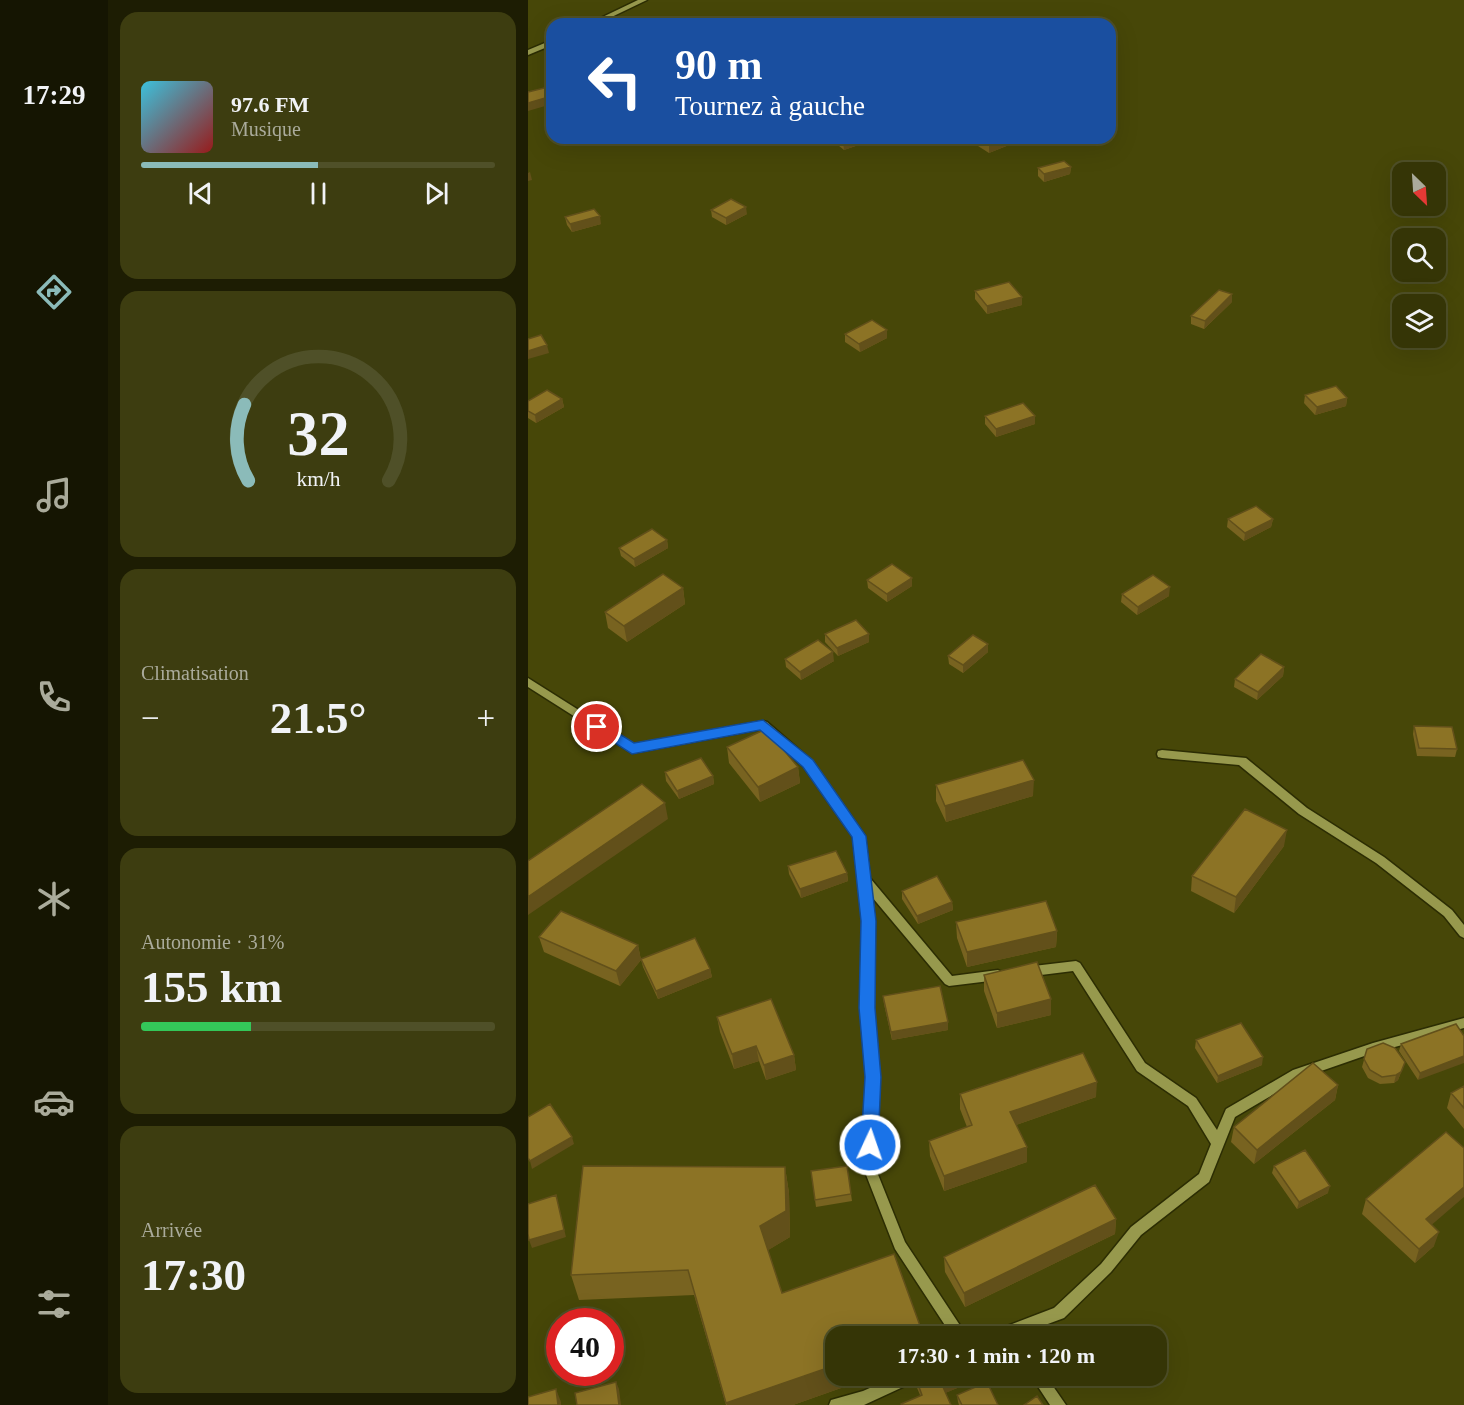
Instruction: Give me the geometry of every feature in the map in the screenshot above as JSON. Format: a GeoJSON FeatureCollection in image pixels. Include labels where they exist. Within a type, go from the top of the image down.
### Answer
{"type":"FeatureCollection","features":[{"type":"Feature","properties":{"kind":"street"},"geometry":{"type":"LineString","coordinates":[[604,18],[644,0]]}},
{"type":"Feature","properties":{"kind":"street"},"geometry":{"type":"LineString","coordinates":[[528,53],[546,45]]}},
{"type":"Feature","properties":{"kind":"street"},"geometry":{"type":"LineString","coordinates":[[528,682],[632,749],[763,725],[808,764],[859,836],[868,921],[867,1008],[873,1077],[868,1167],[900,1245],[953,1326]]}},
{"type":"Feature","properties":{"kind":"street"},"geometry":{"type":"LineString","coordinates":[[1162,754],[1242,761],[1303,811],[1380,860],[1448,913],[1464,933]]}},
{"type":"Feature","properties":{"kind":"street"},"geometry":{"type":"LineString","coordinates":[[864,878],[949,981],[1076,966],[1141,1067],[1192,1102],[1218,1143]]}},
{"type":"Feature","properties":{"kind":"street"},"geometry":{"type":"LineString","coordinates":[[1028,1326],[1059,1313],[1106,1268],[1136,1231],[1204,1178],[1230,1113],[1297,1074],[1373,1048],[1464,1023]]}},
{"type":"Feature","properties":{"kind":"street"},"geometry":{"type":"LineString","coordinates":[[836,1405],[864,1398],[890,1386]]}},
{"type":"Feature","properties":{"kind":"street"},"geometry":{"type":"LineString","coordinates":[[1045,1386],[1059,1405]]}},
{"type":"Feature","properties":{"kind":"building"},"geometry":{"type":"Polygon","coordinates":[[[544,88],[546,98],[528,103],[528,92],[544,88]]]}},
{"type":"Feature","properties":{"kind":"building"},"geometry":{"type":"Polygon","coordinates":[[[1064,161],[1071,167],[1044,174],[1038,168],[1064,161]]]}},
{"type":"Feature","properties":{"kind":"building"},"geometry":{"type":"Polygon","coordinates":[[[731,199],[746,207],[726,218],[711,210],[731,199]]]}},
{"type":"Feature","properties":{"kind":"building"},"geometry":{"type":"Polygon","coordinates":[[[594,209],[600,216],[570,224],[565,217],[594,209]]]}},
{"type":"Feature","properties":{"kind":"building"},"geometry":{"type":"Polygon","coordinates":[[[1009,282],[1022,297],[987,306],[975,291],[1009,282]]]}},
{"type":"Feature","properties":{"kind":"building"},"geometry":{"type":"Polygon","coordinates":[[[1219,290],[1232,294],[1205,321],[1191,316],[1219,290]]]}},
{"type":"Feature","properties":{"kind":"building"},"geometry":{"type":"Polygon","coordinates":[[[872,320],[887,330],[859,344],[845,334],[872,320]]]}},
{"type":"Feature","properties":{"kind":"building"},"geometry":{"type":"Polygon","coordinates":[[[541,335],[547,345],[528,351],[528,339],[541,335]]]}},
{"type":"Feature","properties":{"kind":"building"},"geometry":{"type":"Polygon","coordinates":[[[1336,386],[1347,398],[1317,407],[1305,395],[1336,386]]]}},
{"type":"Feature","properties":{"kind":"building"},"geometry":{"type":"Polygon","coordinates":[[[547,390],[562,399],[535,415],[528,411],[528,401],[547,390]]]}},
{"type":"Feature","properties":{"kind":"building"},"geometry":{"type":"Polygon","coordinates":[[[1023,403],[1035,416],[996,429],[985,416],[1023,403]]]}},
{"type":"Feature","properties":{"kind":"building"},"geometry":{"type":"Polygon","coordinates":[[[1256,506],[1273,519],[1245,533],[1228,519],[1256,506]]]}},
{"type":"Feature","properties":{"kind":"building"},"geometry":{"type":"Polygon","coordinates":[[[652,529],[667,540],[634,559],[619,548],[652,529]]]}},
{"type":"Feature","properties":{"kind":"building"},"geometry":{"type":"Polygon","coordinates":[[[892,564],[912,578],[887,594],[867,580],[892,564]]]}},
{"type":"Feature","properties":{"kind":"building"},"geometry":{"type":"Polygon","coordinates":[[[663,574],[683,588],[624,626],[605,612],[663,574]]]}},
{"type":"Feature","properties":{"kind":"building"},"geometry":{"type":"Polygon","coordinates":[[[1153,575],[1170,587],[1138,607],[1122,594],[1153,575]]]}},
{"type":"Feature","properties":{"kind":"building"},"geometry":{"type":"Polygon","coordinates":[[[856,620],[869,634],[837,648],[825,634],[856,620]]]}},
{"type":"Feature","properties":{"kind":"building"},"geometry":{"type":"Polygon","coordinates":[[[973,635],[988,644],[963,665],[948,656],[973,635]]]}},
{"type":"Feature","properties":{"kind":"building"},"geometry":{"type":"Polygon","coordinates":[[[818,640],[833,652],[800,672],[785,659],[818,640]]]}},
{"type":"Feature","properties":{"kind":"building"},"geometry":{"type":"Polygon","coordinates":[[[1261,654],[1284,667],[1258,692],[1235,679],[1261,654]]]}},
{"type":"Feature","properties":{"kind":"building"},"geometry":{"type":"Polygon","coordinates":[[[1414,726],[1452,727],[1457,749],[1419,748],[1414,726]]]}},
{"type":"Feature","properties":{"kind":"building"},"geometry":{"type":"Polygon","coordinates":[[[766,729],[798,767],[758,787],[727,747],[766,729]]]}},
{"type":"Feature","properties":{"kind":"building"},"geometry":{"type":"Polygon","coordinates":[[[701,758],[713,776],[677,791],[665,772],[701,758]]]}},
{"type":"Feature","properties":{"kind":"building"},"geometry":{"type":"Polygon","coordinates":[[[1023,760],[1034,780],[945,806],[936,785],[1023,760]]]}},
{"type":"Feature","properties":{"kind":"building"},"geometry":{"type":"Polygon","coordinates":[[[642,784],[665,803],[528,897],[528,861],[642,784]]]}},
{"type":"Feature","properties":{"kind":"building"},"geometry":{"type":"Polygon","coordinates":[[[1245,809],[1287,830],[1236,897],[1192,876],[1245,809]]]}},
{"type":"Feature","properties":{"kind":"building"},"geometry":{"type":"Polygon","coordinates":[[[836,851],[847,873],[800,889],[788,866],[836,851]]]}},
{"type":"Feature","properties":{"kind":"building"},"geometry":{"type":"Polygon","coordinates":[[[937,876],[952,902],[917,916],[902,891],[937,876]]]}},
{"type":"Feature","properties":{"kind":"building"},"geometry":{"type":"Polygon","coordinates":[[[1046,901],[1057,931],[967,952],[956,922],[1046,901]]]}},
{"type":"Feature","properties":{"kind":"building"},"geometry":{"type":"Polygon","coordinates":[[[561,911],[638,945],[616,971],[539,937],[561,911]]]}},
{"type":"Feature","properties":{"kind":"building"},"geometry":{"type":"Polygon","coordinates":[[[695,938],[710,969],[656,991],[641,959],[695,938]]]}},
{"type":"Feature","properties":{"kind":"building"},"geometry":{"type":"Polygon","coordinates":[[[1037,962],[1051,999],[997,1013],[984,975],[1037,962]]]}},
{"type":"Feature","properties":{"kind":"building"},"geometry":{"type":"Polygon","coordinates":[[[940,986],[948,1022],[891,1032],[883,996],[940,986]]]}},
{"type":"Feature","properties":{"kind":"building"},"geometry":{"type":"Polygon","coordinates":[[[771,999],[794,1055],[764,1065],[756,1046],[732,1054],[717,1017],[771,999]]]}},
{"type":"Feature","properties":{"kind":"building"},"geometry":{"type":"Polygon","coordinates":[[[1241,1023],[1263,1057],[1218,1076],[1196,1040],[1241,1023]]]}},
{"type":"Feature","properties":{"kind":"building"},"geometry":{"type":"Polygon","coordinates":[[[1456,1024],[1464,1036],[1464,1056],[1420,1073],[1401,1044],[1456,1024]]]}},
{"type":"Feature","properties":{"kind":"building"},"geometry":{"type":"Polygon","coordinates":[[[1383,1043],[1395,1048],[1405,1062],[1401,1072],[1396,1075],[1382,1077],[1370,1070],[1364,1059],[1367,1049],[1383,1043]]]}},
{"type":"Feature","properties":{"kind":"building"},"geometry":{"type":"Polygon","coordinates":[[[1083,1053],[1097,1082],[1010,1112],[1027,1147],[944,1176],[929,1141],[972,1125],[960,1094],[1083,1053]]]}},
{"type":"Feature","properties":{"kind":"building"},"geometry":{"type":"Polygon","coordinates":[[[1313,1063],[1338,1085],[1257,1150],[1234,1127],[1313,1063]]]}},
{"type":"Feature","properties":{"kind":"building"},"geometry":{"type":"Polygon","coordinates":[[[1464,1086],[1464,1108],[1451,1093],[1464,1086]]]}},
{"type":"Feature","properties":{"kind":"building"},"geometry":{"type":"Polygon","coordinates":[[[550,1104],[572,1137],[530,1161],[528,1158],[528,1117],[550,1104]]]}},
{"type":"Feature","properties":{"kind":"building"},"geometry":{"type":"Polygon","coordinates":[[[1446,1132],[1464,1148],[1464,1187],[1426,1219],[1439,1232],[1419,1249],[1366,1199],[1446,1132]]]}},
{"type":"Feature","properties":{"kind":"building"},"geometry":{"type":"Polygon","coordinates":[[[1305,1150],[1330,1186],[1299,1202],[1274,1166],[1305,1150]]]}},
{"type":"Feature","properties":{"kind":"building"},"geometry":{"type":"Polygon","coordinates":[[[583,1166],[785,1167],[786,1211],[760,1226],[782,1293],[894,1254],[920,1326],[825,1326],[825,1369],[726,1403],[688,1270],[571,1275],[583,1166]]]}},
{"type":"Feature","properties":{"kind":"building"},"geometry":{"type":"Polygon","coordinates":[[[847,1166],[851,1194],[815,1200],[811,1171],[847,1166]]]}},
{"type":"Feature","properties":{"kind":"building"},"geometry":{"type":"Polygon","coordinates":[[[1095,1185],[1116,1219],[964,1293],[944,1257],[1095,1185]]]}},
{"type":"Feature","properties":{"kind":"building"},"geometry":{"type":"Polygon","coordinates":[[[556,1195],[564,1230],[529,1240],[528,1204],[556,1195]]]}},
{"type":"Feature","properties":{"kind":"building"},"geometry":{"type":"Polygon","coordinates":[[[601,1386],[617,1386],[619,1405],[577,1405],[575,1393],[601,1386]]]}},
{"type":"Feature","properties":{"kind":"building"},"geometry":{"type":"Polygon","coordinates":[[[919,1386],[945,1386],[943,1387],[951,1405],[901,1404],[922,1395],[919,1386]]]}},
{"type":"Feature","properties":{"kind":"building"},"geometry":{"type":"Polygon","coordinates":[[[978,1386],[989,1386],[998,1405],[962,1405],[957,1395],[978,1386]]]}},
{"type":"Feature","properties":{"kind":"building"},"geometry":{"type":"Polygon","coordinates":[[[556,1389],[558,1405],[528,1405],[528,1397],[556,1389]]]}},
{"type":"Feature","properties":{"kind":"building"},"geometry":{"type":"Polygon","coordinates":[[[1037,1396],[1043,1405],[1024,1405],[1037,1396]]]}},
{"type":"Feature","properties":{"kind":"route"},"geometry":{"type":"LineString","coordinates":[[597,727],[632,749],[763,725],[808,764],[859,836],[868,921],[867,1008],[873,1077],[870,1145]]}}]}
